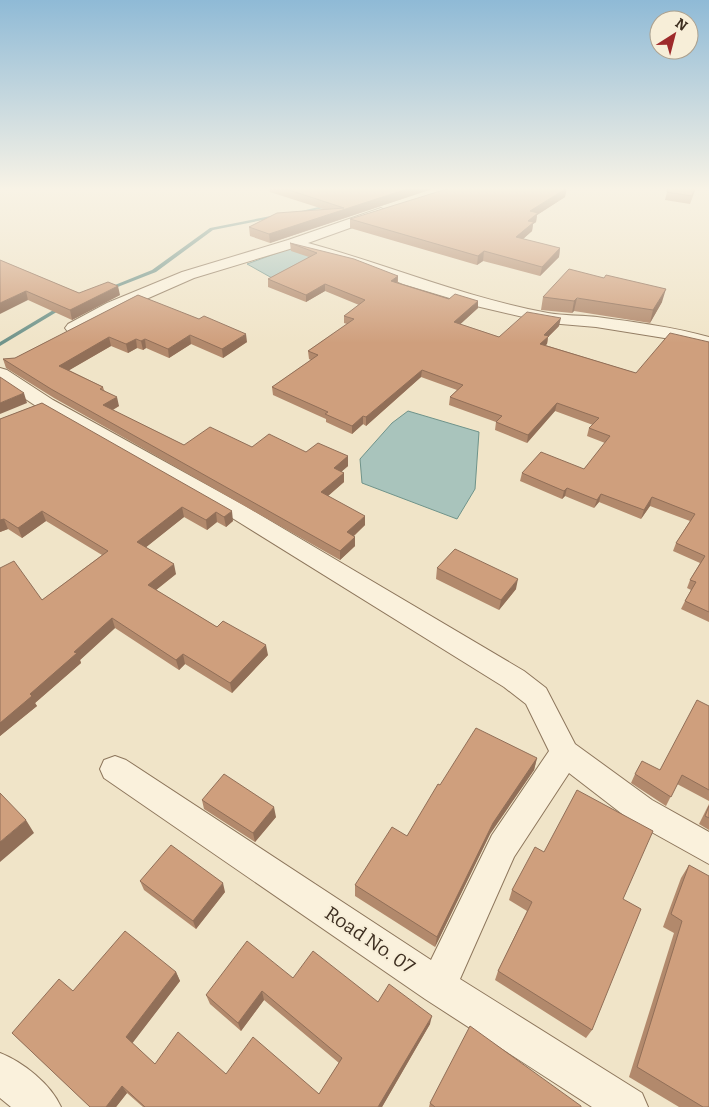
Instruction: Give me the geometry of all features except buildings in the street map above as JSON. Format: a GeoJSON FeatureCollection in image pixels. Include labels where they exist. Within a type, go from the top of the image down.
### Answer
{"type":"FeatureCollection","features":[{"type":"Feature","properties":{"kind":"street"},"geometry":{"type":"LineString","coordinates":[[59,336],[113,307],[188,275],[302,240]]}},
{"type":"Feature","properties":{"kind":"street"},"geometry":{"type":"LineString","coordinates":[[293,243],[360,262],[409,281],[476,301],[550,318],[596,322],[685,336],[709,343]]}},
{"type":"Feature","properties":{"kind":"street"},"geometry":{"type":"LineString","coordinates":[[4,365],[37,408],[237,511],[514,678],[536,696],[564,753],[641,810],[709,849]]}},
{"type":"Feature","properties":{"kind":"street"},"geometry":{"type":"LineString","coordinates":[[438,986],[503,846],[564,753]]}},
{"type":"Feature","properties":{"kind":"street","name":"Road No. 07"},"geometry":{"type":"LineString","coordinates":[[114,770],[438,986],[628,1107]]}},
{"type":"Feature","properties":{"kind":"street"},"geometry":{"type":"LineString","coordinates":[[0,1072],[41,1107]]}},
{"type":"Feature","properties":{"kind":"water"},"geometry":{"type":"Polygon","coordinates":[[[291,248],[318,257],[272,278],[247,264],[291,248]]]}},
{"type":"Feature","properties":{"kind":"water"},"geometry":{"type":"Polygon","coordinates":[[[408,411],[479,432],[475,489],[457,519],[362,483],[360,459],[392,423],[408,411]]]}},
{"type":"Feature","properties":{"kind":"waterway"},"geometry":{"type":"LineString","coordinates":[[108,289],[154,271],[197,240]]}},
{"type":"Feature","properties":{"kind":"waterway"},"geometry":{"type":"LineString","coordinates":[[0,344],[62,307]]}}]}
